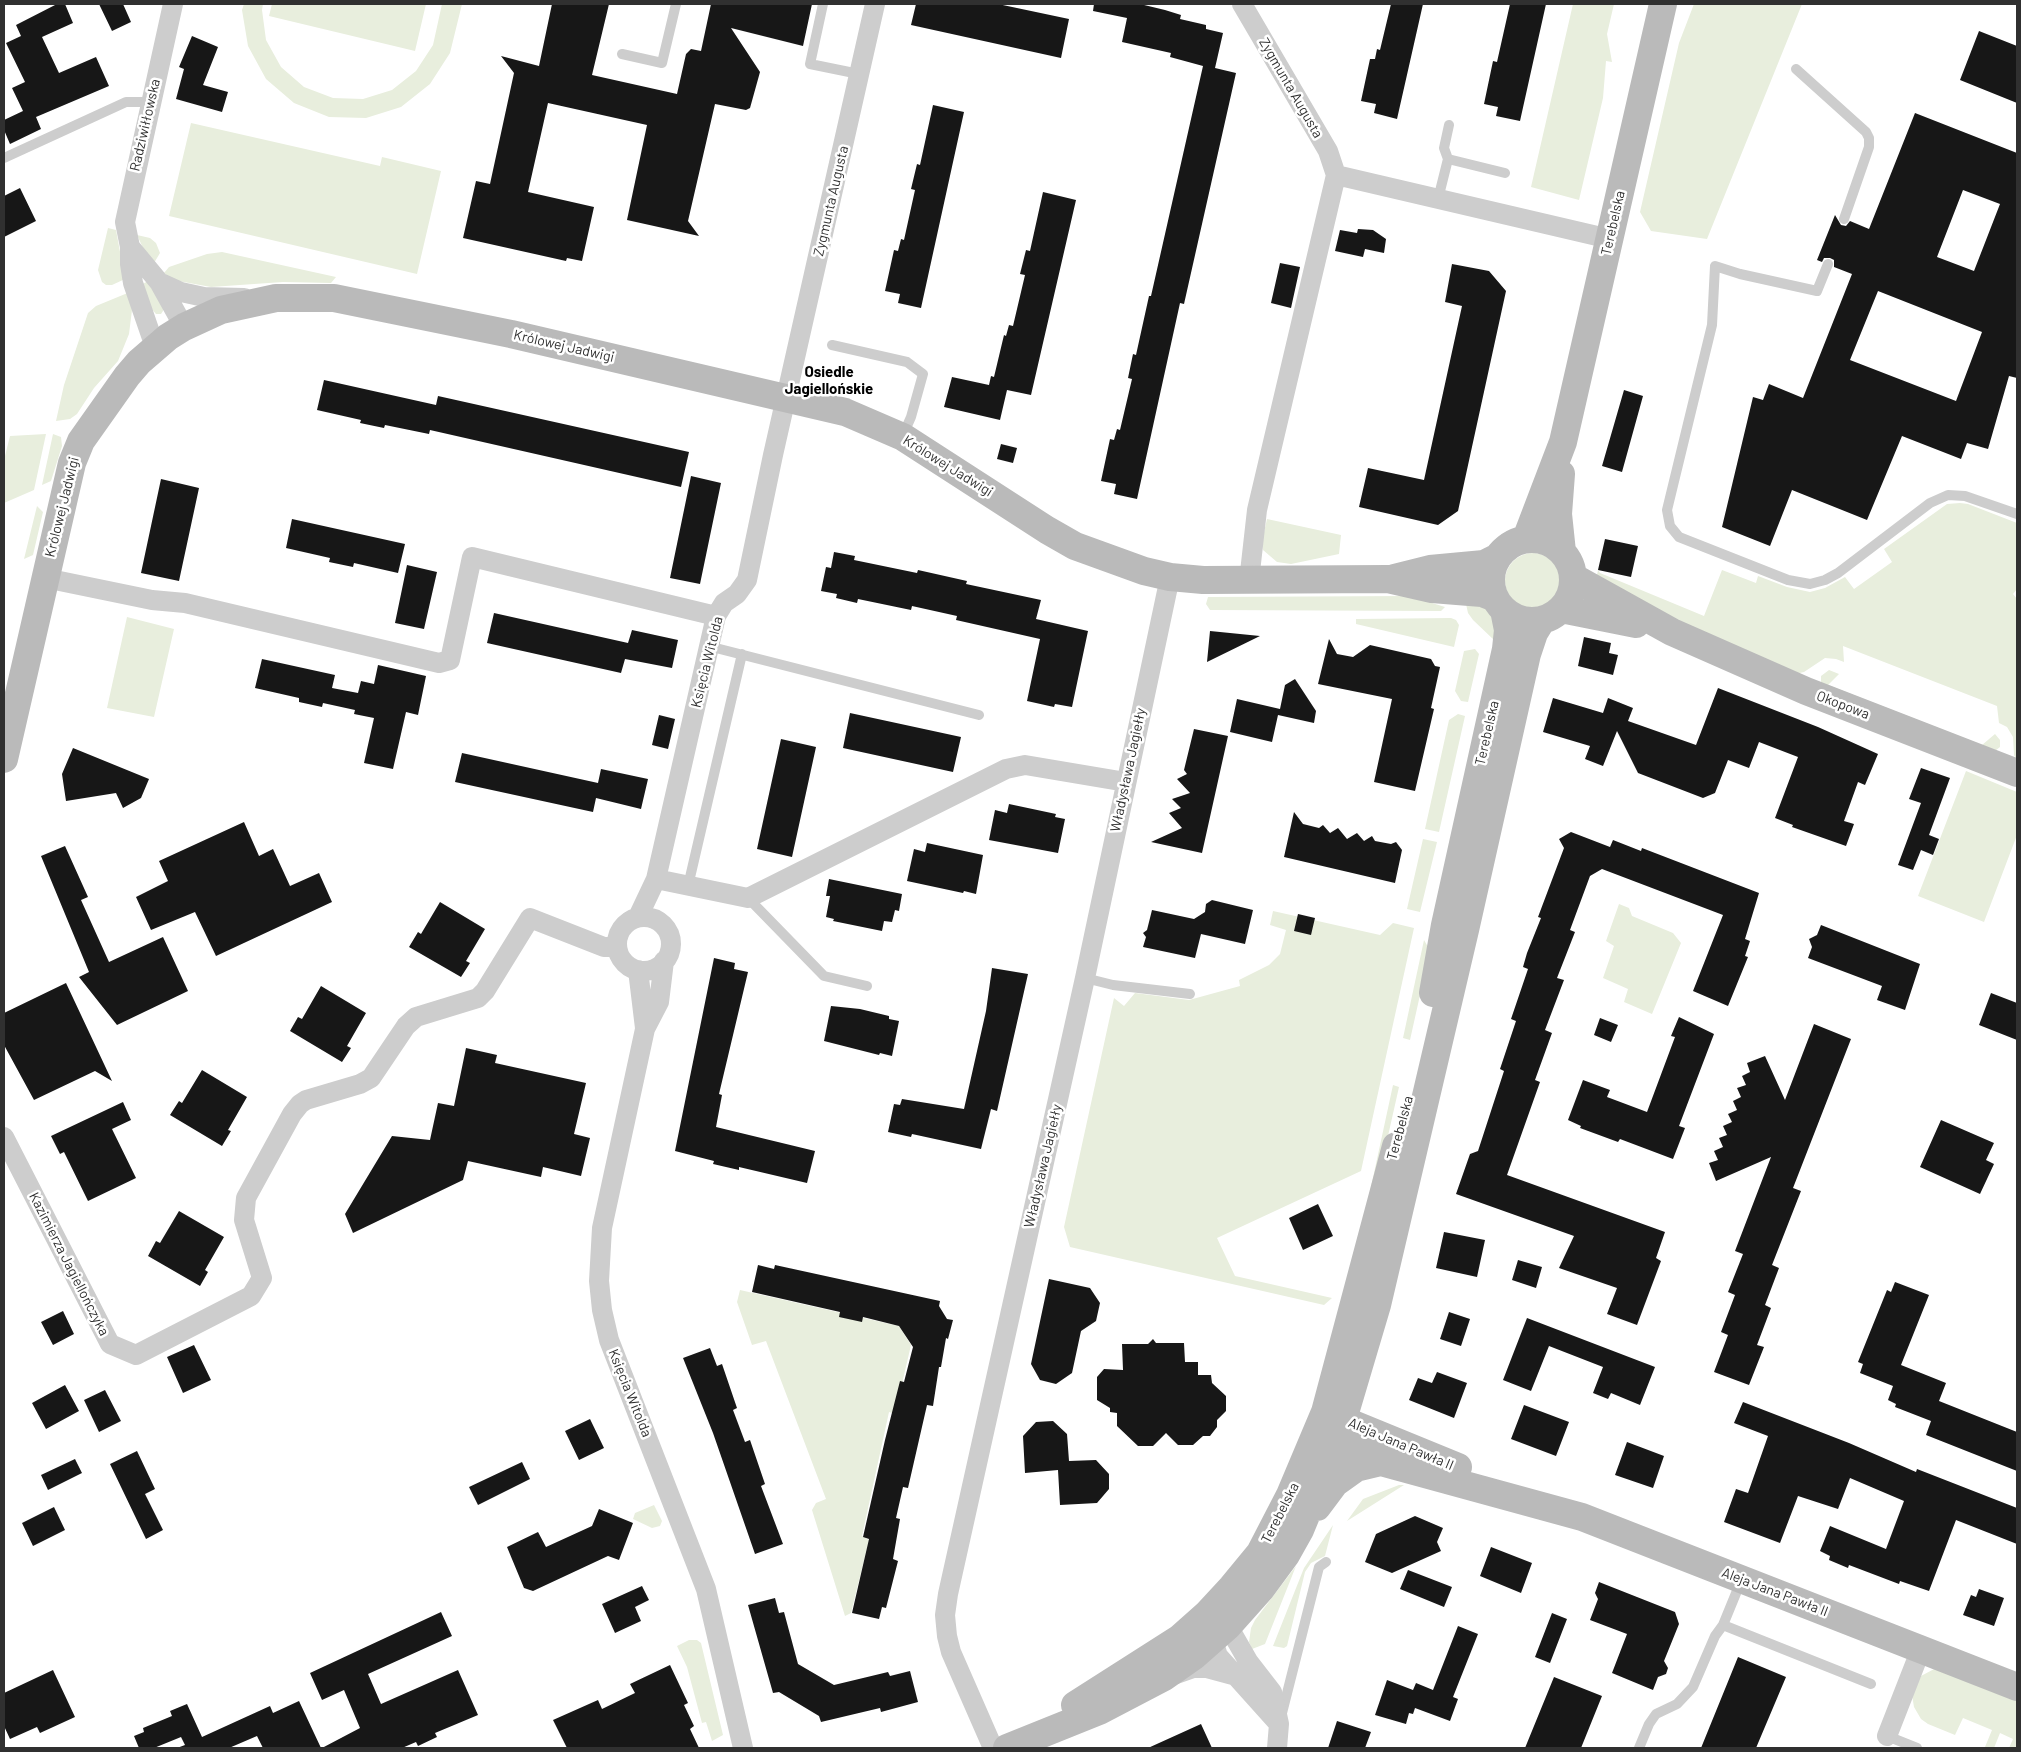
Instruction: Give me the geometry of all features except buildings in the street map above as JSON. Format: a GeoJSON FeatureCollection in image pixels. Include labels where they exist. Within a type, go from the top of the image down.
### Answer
{"type":"FeatureCollection","features":[{"type":"Feature","properties":{"kind":"street","name":"Radziwiłłowska"},"geometry":{"type":"LineString","coordinates":[[155,347],[133,283],[130,247],[125,228],[125,213],[173,4]]}},
{"type":"Feature","properties":{"kind":"street","name":"Zygmunta Augusta"},"geometry":{"type":"LineString","coordinates":[[787,397],[874,4]]}},
{"type":"Feature","properties":{"kind":"street","name":"Zygmunta Augusta"},"geometry":{"type":"LineString","coordinates":[[1242,4],[1328,151],[1336,175]]}},
{"type":"Feature","properties":{"kind":"street","name":"Terebelska"},"geometry":{"type":"LineString","coordinates":[[1526,539],[1563,442],[1662,4]]}},
{"type":"Feature","properties":{"kind":"street"},"geometry":{"type":"LineString","coordinates":[[1249,582],[1257,510],[1336,175],[1610,239]]}},
{"type":"Feature","properties":{"kind":"street","name":"Radziwiłłowska"},"geometry":{"type":"LineString","coordinates":[[130,247],[159,282],[184,327]]}},
{"type":"Feature","properties":{"kind":"street"},"geometry":{"type":"LineString","coordinates":[[159,282],[181,292],[204,297],[276,298]]}},
{"type":"Feature","properties":{"kind":"street","name":"Królowej Jadwigi"},"geometry":{"type":"LineString","coordinates":[[4,759],[72,463],[81,441],[110,398],[155,347],[184,327],[221,310],[276,298],[334,298],[511,334],[845,412],[902,437],[1075,546],[1144,571],[1170,577],[1249,582],[1388,579],[1430,569],[1484,564],[1498,558]]}},
{"type":"Feature","properties":{"kind":"street","name":"Księcia Witolda"},"geometry":{"type":"LineString","coordinates":[[638,917],[656,879],[716,616],[724,603],[737,594],[747,580],[787,397]]}},
{"type":"Feature","properties":{"kind":"street","name":"Terebelska"},"geometry":{"type":"LineString","coordinates":[[1562,552],[1558,514],[1563,442]]}},
{"type":"Feature","properties":{"kind":"street"},"geometry":{"type":"LineString","coordinates":[[1526,539],[1537,539],[1551,544],[1562,552],[1570,564],[1573,577],[1568,600],[1552,614],[1521,620],[1500,604],[1491,578],[1498,558],[1515,543],[1526,539]]}},
{"type":"Feature","properties":{"kind":"street"},"geometry":{"type":"LineString","coordinates":[[45,578],[152,600],[185,603],[439,663],[450,660],[472,557],[716,616]]}},
{"type":"Feature","properties":{"kind":"street","name":"Władysława Jagiełły"},"geometry":{"type":"LineString","coordinates":[[993,1748],[951,1652],[947,1636],[946,1608],[1085,978],[1170,577]]}},
{"type":"Feature","properties":{"kind":"street","name":"Okopowa"},"geometry":{"type":"LineString","coordinates":[[1573,577],[1672,632],[1806,691],[2017,773]]}},
{"type":"Feature","properties":{"kind":"street","name":"Królowej Jadwigi"},"geometry":{"type":"LineString","coordinates":[[1388,579],[1432,589],[1482,593],[1500,604]]}},
{"type":"Feature","properties":{"kind":"street","name":"Terebelska"},"geometry":{"type":"LineString","coordinates":[[1003,1748],[1151,1658],[1180,1638],[1215,1627],[1232,1587],[1260,1553],[1290,1495],[1331,1427],[1424,1037],[1445,925],[1506,649],[1508,630],[1500,604]]}},
{"type":"Feature","properties":{"kind":"street","name":"Terebelska"},"geometry":{"type":"LineString","coordinates":[[1300,1530],[1331,1427],[1388,1258],[1527,654],[1534,633],[1552,614]]}},
{"type":"Feature","properties":{"kind":"street","name":"Okopowa"},"geometry":{"type":"LineString","coordinates":[[1552,614],[1596,614],[1672,632]]}},
{"type":"Feature","properties":{"kind":"street"},"geometry":{"type":"LineString","coordinates":[[656,879],[748,898],[1006,769],[1025,765],[1126,782]]}},
{"type":"Feature","properties":{"kind":"street","name":"Księcia Witolda"},"geometry":{"type":"LineString","coordinates":[[656,879],[661,922]]}},
{"type":"Feature","properties":{"kind":"street"},"geometry":{"type":"LineString","coordinates":[[638,917],[650,917],[661,922],[670,936],[669,954],[664,961],[652,970],[638,970],[624,962],[616,947],[617,937],[621,928],[628,920],[638,917]]}},
{"type":"Feature","properties":{"kind":"street","name":"Kazimierza Jagiellończyka"},"geometry":{"type":"LineString","coordinates":[[4,1137],[110,1344],[136,1354],[251,1296],[262,1278],[244,1220],[246,1198],[292,1114],[306,1100],[360,1084],[371,1078],[406,1026],[416,1017],[478,998],[485,991],[530,918],[604,947],[616,947]]}},
{"type":"Feature","properties":{"kind":"street","name":"Księcia Witolda"},"geometry":{"type":"LineString","coordinates":[[664,961],[659,1002],[645,1029],[602,1228],[599,1257],[602,1310],[619,1368],[664,1477],[706,1589],[743,1748]]}},
{"type":"Feature","properties":{"kind":"street","name":"Księcia Witolda"},"geometry":{"type":"LineString","coordinates":[[638,970],[643,998],[645,1029]]}},
{"type":"Feature","properties":{"kind":"street","name":"Aleja Jana Pawła II"},"geometry":{"type":"LineString","coordinates":[[1331,1427],[1381,1462],[1582,1517],[2017,1687]]}},
{"type":"Feature","properties":{"kind":"street","name":"Aleja Jana Pawła II"},"geometry":{"type":"LineString","coordinates":[[1331,1427],[1455,1466],[1531,1502]]}},
{"type":"Feature","properties":{"kind":"street","name":"Terebelska"},"geometry":{"type":"LineString","coordinates":[[1164,1677],[1273,1574],[1300,1530],[1335,1483],[1356,1468],[1381,1462]]}},
{"type":"Feature","properties":{"kind":"street"},"geometry":{"type":"LineString","coordinates":[[1215,1627],[1218,1656],[1278,1724]]}},
{"type":"Feature","properties":{"kind":"street"},"geometry":{"type":"LineString","coordinates":[[1215,1627],[1248,1661],[1272,1692],[1278,1724],[1277,1748]]}},
{"type":"Feature","properties":{"kind":"street"},"geometry":{"type":"LineString","coordinates":[[1887,1736],[1921,1649]]}},
{"type":"Feature","properties":{"kind":"street","name":"Terebelska"},"geometry":{"type":"LineString","coordinates":[[1007,1748],[1099,1711],[1164,1677],[1193,1668],[1207,1668],[1233,1675]]}},
{"type":"Feature","properties":{"kind":"lane"},"geometry":{"type":"LineString","coordinates":[[622,54],[662,63],[676,4]]}},
{"type":"Feature","properties":{"kind":"lane"},"geometry":{"type":"LineString","coordinates":[[823,4],[810,64],[859,74]]}},
{"type":"Feature","properties":{"kind":"lane"},"geometry":{"type":"LineString","coordinates":[[1796,69],[1866,132],[1869,138],[1869,147],[1844,219]]}},
{"type":"Feature","properties":{"kind":"lane"},"geometry":{"type":"LineString","coordinates":[[4,158],[126,102],[150,102]]}},
{"type":"Feature","properties":{"kind":"lane"},"geometry":{"type":"LineString","coordinates":[[1438,199],[1448,159],[1444,148],[1449,125]]}},
{"type":"Feature","properties":{"kind":"lane"},"geometry":{"type":"LineString","coordinates":[[1448,159],[1505,173]]}},
{"type":"Feature","properties":{"kind":"lane"},"geometry":{"type":"LineString","coordinates":[[1828,264],[1817,290],[1740,274],[1715,266],[1712,324],[1667,510],[1670,526],[1679,537],[1788,580],[1810,584],[1825,580],[1838,573],[1930,503],[1948,495],[1964,496],[2017,514]]}},
{"type":"Feature","properties":{"kind":"lane"},"geometry":{"type":"LineString","coordinates":[[832,345],[907,362],[923,374],[911,417],[902,437]]}},
{"type":"Feature","properties":{"kind":"lane"},"geometry":{"type":"LineString","coordinates":[[708,646],[979,715]]}},
{"type":"Feature","properties":{"kind":"lane"},"geometry":{"type":"LineString","coordinates":[[688,886],[742,654]]}},
{"type":"Feature","properties":{"kind":"lane"},"geometry":{"type":"LineString","coordinates":[[748,898],[824,976],[867,986]]}},
{"type":"Feature","properties":{"kind":"lane"},"geometry":{"type":"LineString","coordinates":[[1085,978],[1113,985],[1190,994]]}},
{"type":"Feature","properties":{"kind":"lane"},"geometry":{"type":"LineString","coordinates":[[1278,1724],[1293,1675],[1319,1567],[1326,1562]]}},
{"type":"Feature","properties":{"kind":"lane"},"geometry":{"type":"LineString","coordinates":[[1640,1748],[1649,1724],[1656,1714],[1677,1704],[1693,1687],[1715,1636],[1724,1625],[1742,1580]]}},
{"type":"Feature","properties":{"kind":"lane"},"geometry":{"type":"LineString","coordinates":[[1724,1625],[1871,1684]]}},
{"type":"Feature","properties":{"kind":"lane"},"geometry":{"type":"LineString","coordinates":[[1887,1736],[1917,1748]]}},
{"type":"Feature","properties":{"kind":"green space"},"geometry":{"type":"Polygon","coordinates":[[[244,4],[263,4],[266,40],[281,67],[304,87],[333,98],[363,99],[392,90],[416,71],[433,45],[442,4],[462,4],[450,53],[430,84],[401,107],[366,118],[329,117],[294,103],[266,79],[248,46],[242,10],[244,4]]]}},
{"type":"Feature","properties":{"kind":"green space"},"geometry":{"type":"Polygon","coordinates":[[[272,4],[426,4],[415,51],[269,16],[272,4]]]}},
{"type":"Feature","properties":{"kind":"green space"},"geometry":{"type":"Polygon","coordinates":[[[1573,4],[1614,4],[1607,34],[1612,62],[1606,61],[1603,98],[1579,200],[1531,187],[1573,4]]]}},
{"type":"Feature","properties":{"kind":"green space"},"geometry":{"type":"Polygon","coordinates":[[[1694,4],[1802,4],[1707,239],[1651,231],[1640,212],[1679,43],[1694,4]]]}},
{"type":"Feature","properties":{"kind":"green space"},"geometry":{"type":"Polygon","coordinates":[[[191,123],[380,166],[382,157],[441,171],[417,274],[169,216],[191,123]]]}},
{"type":"Feature","properties":{"kind":"green space"},"geometry":{"type":"Polygon","coordinates":[[[108,228],[116,230],[125,279],[112,285],[106,285],[102,282],[98,270],[108,228]]]}},
{"type":"Feature","properties":{"kind":"green space"},"geometry":{"type":"Polygon","coordinates":[[[137,235],[150,238],[156,243],[160,253],[154,263],[144,250],[137,235]]]}},
{"type":"Feature","properties":{"kind":"green space"},"geometry":{"type":"Polygon","coordinates":[[[222,252],[336,277],[331,283],[283,282],[211,287],[173,280],[164,273],[169,267],[207,254],[222,252]]]}},
{"type":"Feature","properties":{"kind":"green space"},"geometry":{"type":"Polygon","coordinates":[[[148,281],[163,307],[161,314],[156,314],[150,307],[141,285],[148,281]]]}},
{"type":"Feature","properties":{"kind":"green space"},"geometry":{"type":"Polygon","coordinates":[[[130,292],[132,310],[129,334],[118,361],[94,388],[77,414],[70,419],[56,421],[64,385],[88,313],[96,306],[130,292]]]}},
{"type":"Feature","properties":{"kind":"green space"},"geometry":{"type":"Polygon","coordinates":[[[46,434],[34,490],[4,503],[4,460],[10,436],[46,434]]]}},
{"type":"Feature","properties":{"kind":"green space"},"geometry":{"type":"Polygon","coordinates":[[[53,434],[61,437],[62,446],[51,481],[42,485],[53,434]]]}},
{"type":"Feature","properties":{"kind":"green space"},"geometry":{"type":"Polygon","coordinates":[[[1947,504],[1968,504],[2017,523],[2017,589],[2013,594],[2017,599],[2017,761],[2014,755],[2013,737],[2007,727],[1999,723],[1997,706],[1843,646],[1844,662],[1825,658],[1804,672],[1795,674],[1612,592],[1615,585],[1597,575],[1598,570],[1600,573],[1704,616],[1722,570],[1756,583],[1758,576],[1787,587],[1810,592],[1825,588],[1845,577],[1854,589],[1892,562],[1884,549],[1947,504]]]}},
{"type":"Feature","properties":{"kind":"green space"},"geometry":{"type":"Polygon","coordinates":[[[37,506],[43,512],[33,555],[24,559],[37,506]]]}},
{"type":"Feature","properties":{"kind":"green space"},"geometry":{"type":"Polygon","coordinates":[[[1267,519],[1341,535],[1339,554],[1291,564],[1277,562],[1263,550],[1262,541],[1267,519]]]}},
{"type":"Feature","properties":{"kind":"green space"},"geometry":{"type":"Polygon","coordinates":[[[1528,553],[1538,553],[1553,561],[1559,570],[1561,581],[1559,592],[1553,601],[1538,609],[1528,609],[1517,604],[1510,597],[1505,586],[1505,576],[1510,565],[1517,558],[1528,553]]]}},
{"type":"Feature","properties":{"kind":"green space"},"geometry":{"type":"Polygon","coordinates":[[[1409,596],[1445,607],[1441,611],[1210,610],[1206,604],[1208,597],[1409,596]]]}},
{"type":"Feature","properties":{"kind":"green space"},"geometry":{"type":"Polygon","coordinates":[[[1466,604],[1488,606],[1496,617],[1494,640],[1473,620],[1468,613],[1466,604]]]}},
{"type":"Feature","properties":{"kind":"green space"},"geometry":{"type":"Polygon","coordinates":[[[127,617],[174,629],[154,717],[107,708],[127,617]]]}},
{"type":"Feature","properties":{"kind":"green space"},"geometry":{"type":"Polygon","coordinates":[[[1451,618],[1456,620],[1459,625],[1454,647],[1356,624],[1356,619],[1451,618]]]}},
{"type":"Feature","properties":{"kind":"green space"},"geometry":{"type":"Polygon","coordinates":[[[1475,649],[1479,654],[1468,702],[1461,701],[1455,691],[1464,651],[1475,649]]]}},
{"type":"Feature","properties":{"kind":"green space"},"geometry":{"type":"Polygon","coordinates":[[[1829,670],[1839,674],[1828,685],[1982,745],[1995,734],[2000,740],[2000,747],[1995,751],[1821,684],[1821,676],[1829,670]]]}},
{"type":"Feature","properties":{"kind":"green space"},"geometry":{"type":"Polygon","coordinates":[[[1458,714],[1465,716],[1439,832],[1425,829],[1449,720],[1458,714]]]}},
{"type":"Feature","properties":{"kind":"green space"},"geometry":{"type":"Polygon","coordinates":[[[1966,771],[2017,792],[2017,835],[1984,922],[1918,896],[1966,771]]]}},
{"type":"Feature","properties":{"kind":"green space"},"geometry":{"type":"Polygon","coordinates":[[[1423,839],[1437,842],[1420,912],[1407,909],[1423,839]]]}},
{"type":"Feature","properties":{"kind":"green space"},"geometry":{"type":"Polygon","coordinates":[[[1619,904],[1629,908],[1632,916],[1673,933],[1681,943],[1652,1014],[1624,1002],[1628,989],[1603,978],[1614,946],[1606,941],[1619,904]]]}},
{"type":"Feature","properties":{"kind":"green space"},"geometry":{"type":"Polygon","coordinates":[[[1273,911],[1380,935],[1393,923],[1414,928],[1361,1171],[1217,1238],[1235,1276],[1332,1298],[1324,1305],[1070,1247],[1064,1227],[1114,998],[1124,1006],[1135,993],[1189,1000],[1240,986],[1239,980],[1269,965],[1280,954],[1286,930],[1270,925],[1273,911]]]}},
{"type":"Feature","properties":{"kind":"green space"},"geometry":{"type":"Polygon","coordinates":[[[1424,940],[1428,947],[1428,959],[1410,1040],[1403,1038],[1424,940]]]}},
{"type":"Feature","properties":{"kind":"green space"},"geometry":{"type":"Polygon","coordinates":[[[1393,1085],[1399,1087],[1388,1136],[1363,1224],[1393,1085]]]}},
{"type":"Feature","properties":{"kind":"green space"},"geometry":{"type":"Polygon","coordinates":[[[740,1290],[899,1326],[911,1345],[895,1414],[889,1412],[862,1536],[869,1540],[851,1613],[845,1616],[812,1510],[816,1503],[826,1499],[766,1341],[752,1345],[737,1302],[740,1290]]]}},
{"type":"Feature","properties":{"kind":"green space"},"geometry":{"type":"Polygon","coordinates":[[[1399,1485],[1404,1485],[1347,1521],[1363,1499],[1399,1485]]]}},
{"type":"Feature","properties":{"kind":"green space"},"geometry":{"type":"Polygon","coordinates":[[[654,1505],[662,1521],[660,1526],[652,1528],[633,1519],[635,1513],[654,1505]]]}},
{"type":"Feature","properties":{"kind":"green space"},"geometry":{"type":"Polygon","coordinates":[[[1333,1525],[1325,1556],[1311,1563],[1305,1572],[1287,1646],[1284,1648],[1273,1646],[1304,1568],[1333,1525]]]}},
{"type":"Feature","properties":{"kind":"green space"},"geometry":{"type":"Polygon","coordinates":[[[1296,1566],[1265,1644],[1252,1649],[1249,1642],[1251,1628],[1255,1620],[1296,1566]]]}},
{"type":"Feature","properties":{"kind":"green space"},"geometry":{"type":"Polygon","coordinates":[[[689,1640],[697,1640],[701,1643],[723,1735],[712,1741],[706,1722],[702,1723],[687,1667],[677,1646],[689,1640]]]}},
{"type":"Feature","properties":{"kind":"green space"},"geometry":{"type":"Polygon","coordinates":[[[1936,1668],[2017,1697],[2017,1748],[2009,1748],[2013,1739],[2000,1733],[1994,1748],[1985,1747],[1992,1730],[1963,1718],[1955,1735],[1928,1724],[1921,1719],[1914,1707],[1912,1695],[1921,1676],[1936,1668]]]}},
{"type":"Feature","properties":{"kind":"district","name":"Osiedle Jagiellońskie"},"geometry":{"type":"Point","coordinates":[829,380]}}]}
